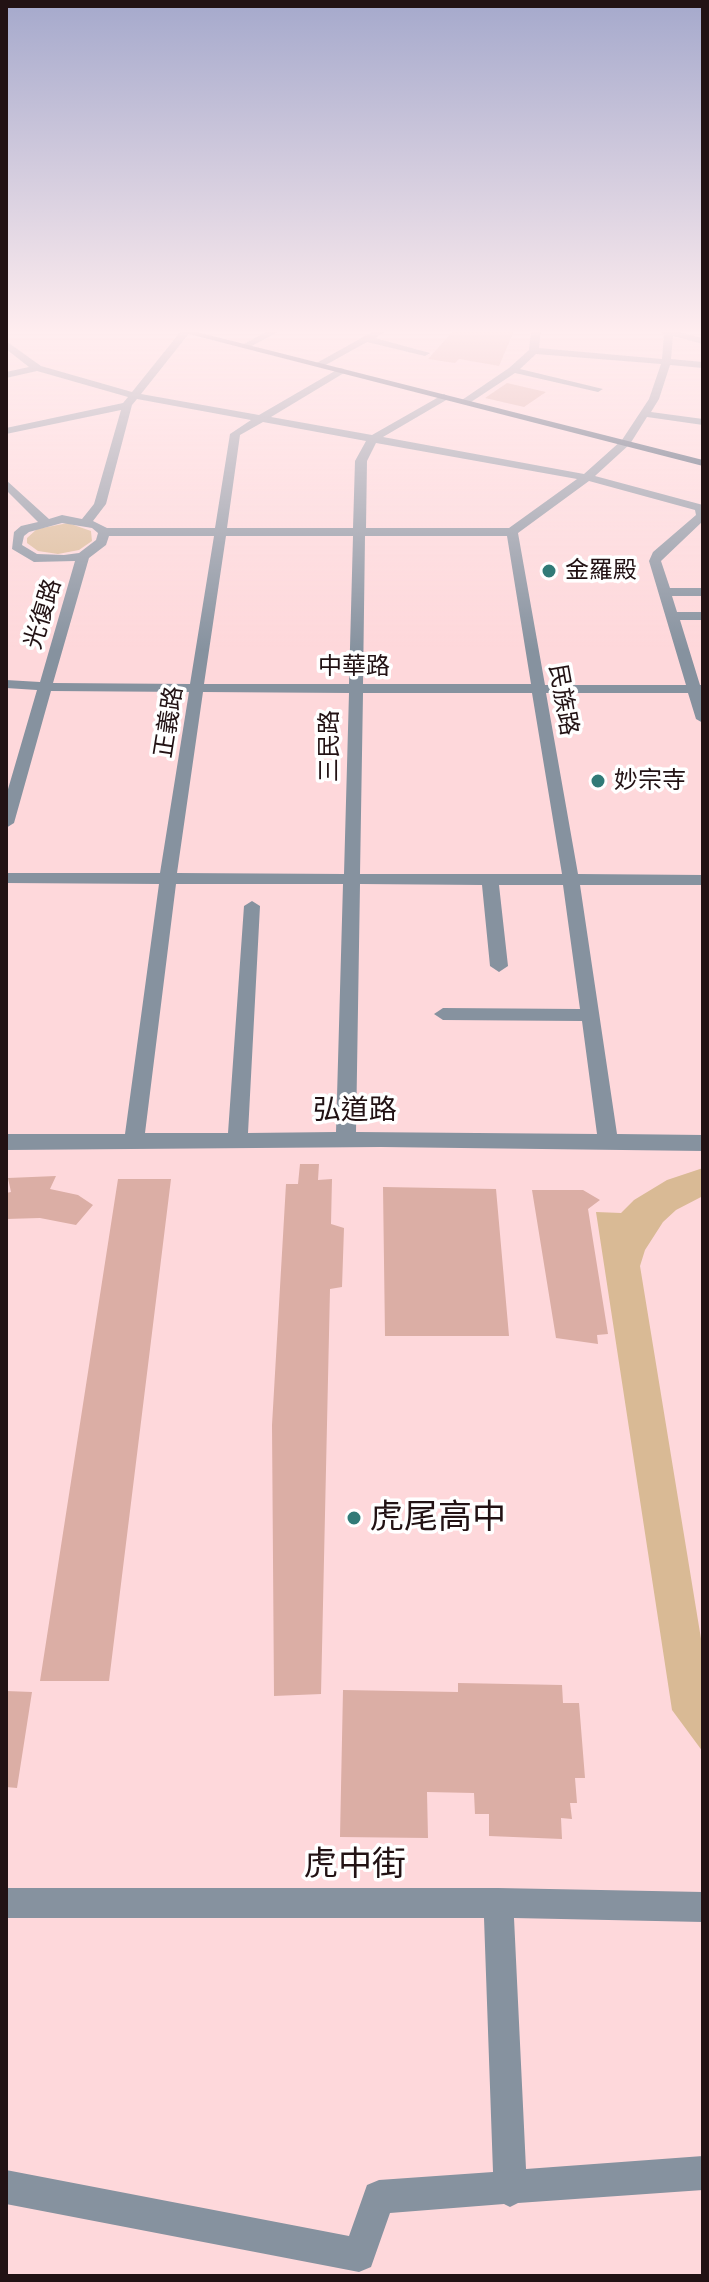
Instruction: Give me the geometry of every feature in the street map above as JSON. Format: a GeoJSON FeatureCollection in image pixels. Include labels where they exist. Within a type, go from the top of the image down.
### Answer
{"type":"FeatureCollection","features":[{"type":"Feature","properties":{"kind":"main road"},"geometry":{"type":"LineString","coordinates":[[608,437],[703,463]]}},
{"type":"Feature","properties":{"kind":"street"},"geometry":{"type":"LineString","coordinates":[[87,521],[100,504],[119,437]]}},
{"type":"Feature","properties":{"kind":"street","name":"正義路"},"geometry":{"type":"LineString","coordinates":[[134,1139],[168,878],[234,437]]}},
{"type":"Feature","properties":{"kind":"street"},"geometry":{"type":"LineString","coordinates":[[365,437],[586,478],[700,508],[702,516],[697,529],[657,555],[656,568],[698,689],[703,719]]}},
{"type":"Feature","properties":{"kind":"street"},"geometry":{"type":"LineString","coordinates":[[6,483],[44,521],[87,521],[104,532],[512,532],[586,478],[629,437]]}},
{"type":"Feature","properties":{"kind":"street","name":"三民路"},"geometry":{"type":"LineString","coordinates":[[346,1139],[361,461],[364,450],[373,439]]}},
{"type":"Feature","properties":{"kind":"street","name":"光復路"},"geometry":{"type":"LineString","coordinates":[[44,521],[18,535],[11,548],[48,560],[83,556],[102,542],[104,532]]}},
{"type":"Feature","properties":{"kind":"street","name":"民族路"},"geometry":{"type":"LineString","coordinates":[[512,532],[571,880],[608,1143]]}},
{"type":"Feature","properties":{"kind":"street","name":"光復路"},"geometry":{"type":"LineString","coordinates":[[6,823],[83,556]]}},
{"type":"Feature","properties":{"kind":"street"},"geometry":{"type":"LineString","coordinates":[[663,592],[703,592]]}},
{"type":"Feature","properties":{"kind":"street"},"geometry":{"type":"LineString","coordinates":[[671,616],[703,616]]}},
{"type":"Feature","properties":{"kind":"street","name":"中華路"},"geometry":{"type":"LineString","coordinates":[[8,680],[45,686],[196,688],[698,689]]}},
{"type":"Feature","properties":{"kind":"street"},"geometry":{"type":"LineString","coordinates":[[6,878],[703,880]]}},
{"type":"Feature","properties":{"kind":"street"},"geometry":{"type":"LineString","coordinates":[[490,879],[499,966]]}},
{"type":"Feature","properties":{"kind":"street"},"geometry":{"type":"LineString","coordinates":[[238,1139],[252,906]]}},
{"type":"Feature","properties":{"kind":"street"},"geometry":{"type":"LineString","coordinates":[[443,1014],[589,1015]]}},
{"type":"Feature","properties":{"kind":"street","name":"弘道路"},"geometry":{"type":"LineString","coordinates":[[6,1142],[346,1139],[703,1143]]}},
{"type":"Feature","properties":{"kind":"street","name":"虎中街"},"geometry":{"type":"LineString","coordinates":[[6,1903],[498,1903],[703,1907]]}},
{"type":"Feature","properties":{"kind":"street"},"geometry":{"type":"LineString","coordinates":[[498,1903],[510,2190]]}},
{"type":"Feature","properties":{"kind":"street"},"geometry":{"type":"LineString","coordinates":[[6,2187],[359,2255],[379,2197],[510,2190],[703,2173]]}},
{"type":"Feature","properties":{"kind":"shaded area"},"geometry":{"type":"Polygon","coordinates":[[[68,523],[91,531],[92,541],[79,550],[58,554],[38,551],[27,543],[27,538],[37,529],[68,523]]]}},
{"type":"Feature","properties":{"kind":"shaded area"},"geometry":{"type":"Polygon","coordinates":[[[703,1168],[703,1196],[676,1210],[663,1222],[645,1250],[640,1266],[703,1651],[703,1752],[672,1710],[596,1212],[621,1213],[634,1200],[667,1180],[703,1168]]]}},
{"type":"Feature","properties":{"kind":"building"},"geometry":{"type":"Polygon","coordinates":[[[300,1164],[319,1164],[318,1180],[332,1179],[331,1224],[344,1228],[342,1287],[330,1289],[321,1694],[274,1696],[272,1425],[286,1184],[298,1184],[300,1164]]]}},
{"type":"Feature","properties":{"kind":"building"},"geometry":{"type":"Polygon","coordinates":[[[56,1176],[50,1189],[78,1195],[93,1205],[76,1225],[40,1218],[6,1219],[6,1193],[11,1192],[8,1178],[56,1176]]]}},
{"type":"Feature","properties":{"kind":"building"},"geometry":{"type":"Polygon","coordinates":[[[118,1179],[171,1179],[109,1681],[40,1681],[118,1179]]]}},
{"type":"Feature","properties":{"kind":"building"},"geometry":{"type":"Polygon","coordinates":[[[383,1187],[496,1189],[509,1336],[385,1336],[383,1187]]]}},
{"type":"Feature","properties":{"kind":"building"},"geometry":{"type":"Polygon","coordinates":[[[532,1190],[583,1190],[600,1200],[588,1209],[608,1334],[597,1335],[598,1344],[556,1338],[532,1190]]]}},
{"type":"Feature","properties":{"kind":"building"},"geometry":{"type":"Polygon","coordinates":[[[458,1683],[562,1685],[563,1703],[579,1703],[585,1778],[575,1778],[577,1803],[570,1803],[572,1819],[561,1818],[562,1839],[489,1836],[489,1814],[475,1814],[474,1793],[427,1792],[428,1838],[340,1837],[343,1690],[458,1692],[458,1683]]]}},
{"type":"Feature","properties":{"kind":"building"},"geometry":{"type":"Polygon","coordinates":[[[6,1691],[32,1692],[17,1788],[6,1787],[6,1691]]]}},
{"type":"Feature","properties":{"kind":"place","name":"金羅殿"},"geometry":{"type":"Point","coordinates":[549,571]}},
{"type":"Feature","properties":{"kind":"place","name":"妙宗寺"},"geometry":{"type":"Point","coordinates":[598,781]}},
{"type":"Feature","properties":{"kind":"place","name":"虎尾高中"},"geometry":{"type":"Point","coordinates":[354,1518]}}]}
